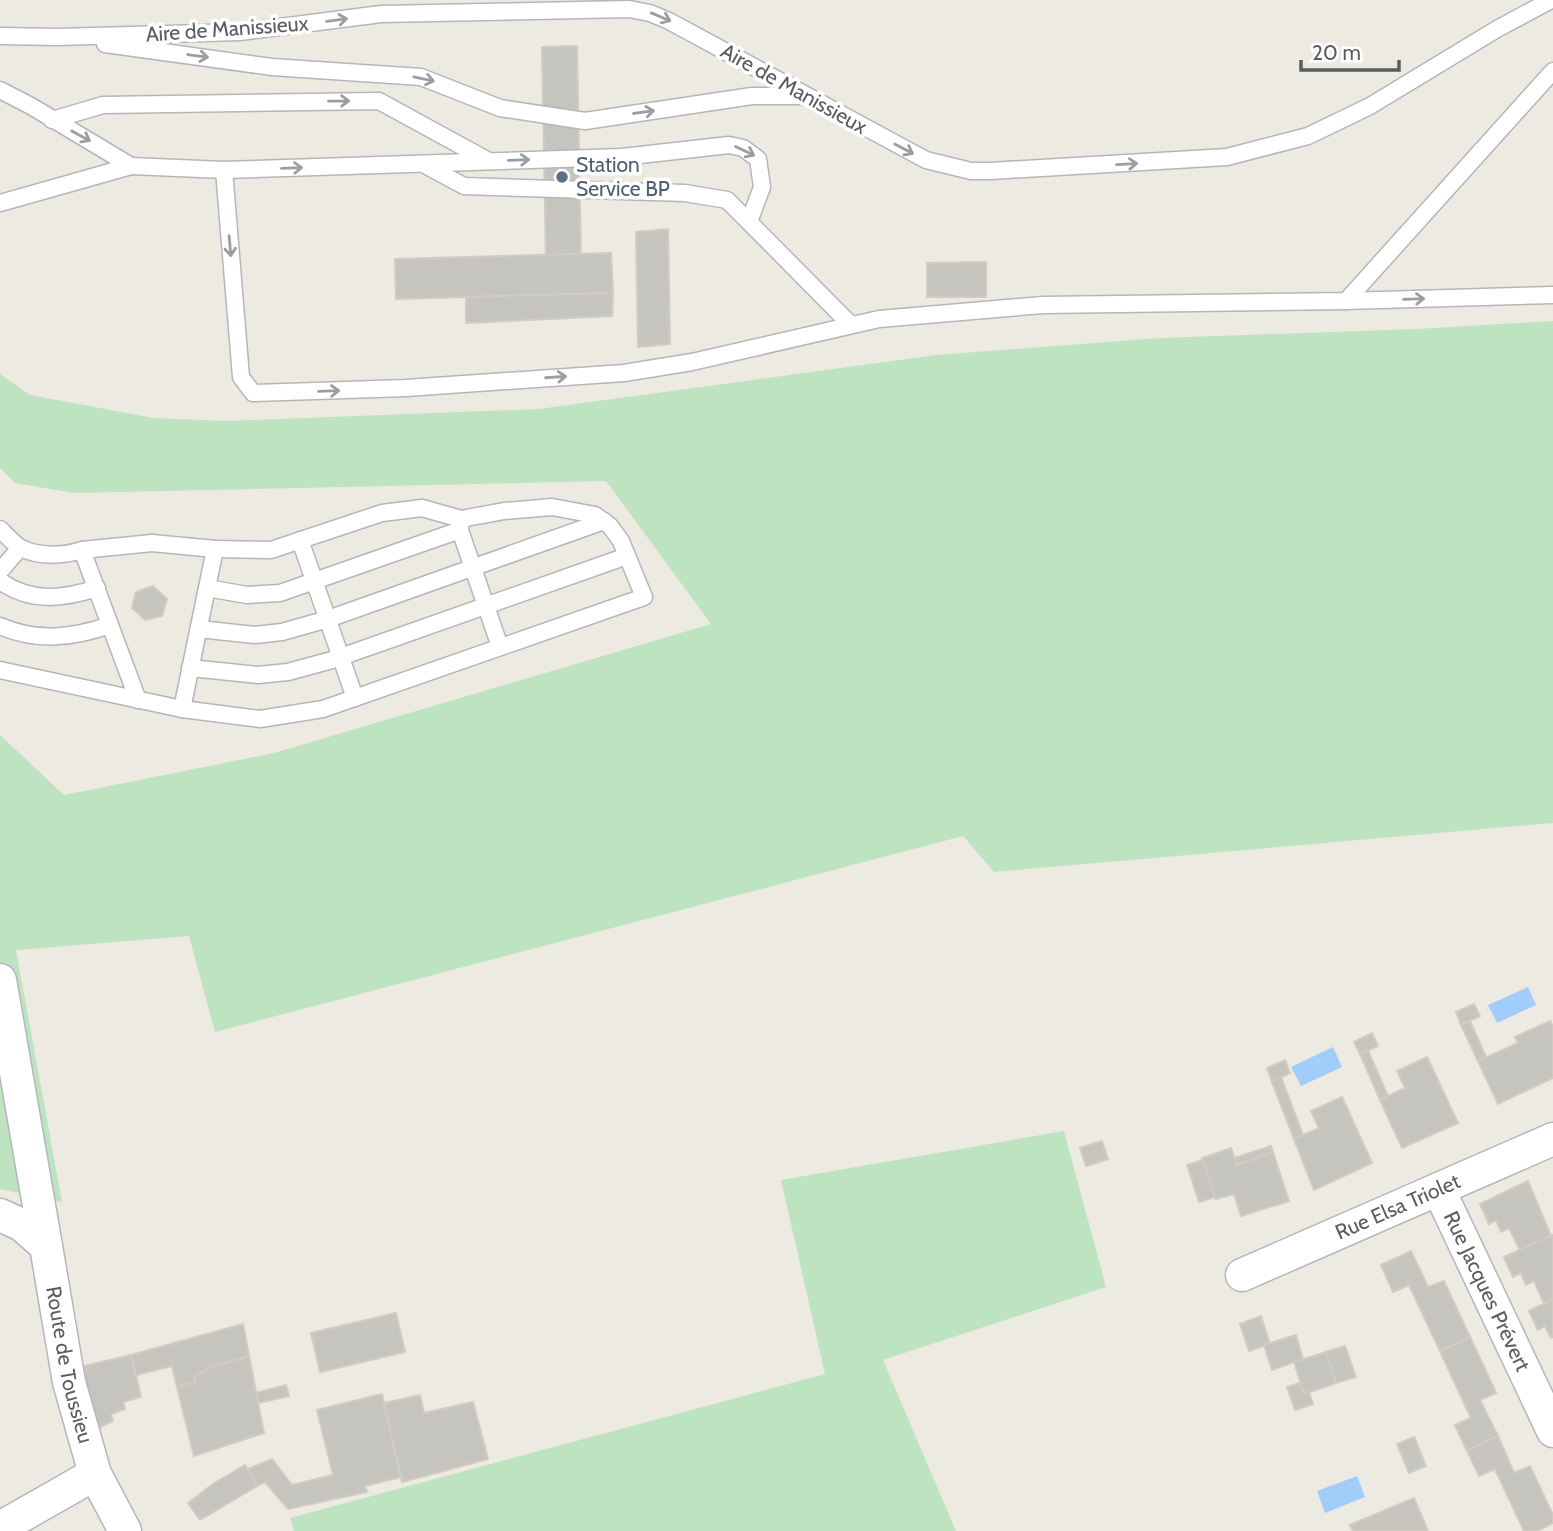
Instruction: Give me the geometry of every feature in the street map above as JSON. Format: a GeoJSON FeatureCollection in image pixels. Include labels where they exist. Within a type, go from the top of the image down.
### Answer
{"type":"FeatureCollection","features":[{"type":"Feature","properties":{"kind":"street","name":"Route de Toussieu"},"geometry":{"type":"LineString","coordinates":[[0,980],[69,1382],[95,1474],[125,1531]]}},
{"type":"Feature","properties":{"kind":"street","name":"Rue Elsa Triolet"},"geometry":{"type":"LineString","coordinates":[[1242,1275],[1553,1139]]}},
{"type":"Feature","properties":{"kind":"street","name":"Rue Jacques Prévert"},"geometry":{"type":"LineString","coordinates":[[1439,1190],[1553,1431]]}},
{"type":"Feature","properties":{"kind":"street"},"geometry":{"type":"LineString","coordinates":[[0,1215],[22,1225],[46,1246]]}},
{"type":"Feature","properties":{"kind":"street"},"geometry":{"type":"LineString","coordinates":[[0,1528],[95,1474]]}},
{"type":"Feature","properties":{"kind":"lane","name":"Aire de Manissieux"},"geometry":{"type":"LineString","coordinates":[[0,36],[240,32],[381,14],[629,9],[650,13],[669,21],[926,160],[971,171],[1161,163],[1227,157],[1308,136],[1339,123],[1551,0]]}},
{"type":"Feature","properties":{"kind":"lane"},"geometry":{"type":"LineString","coordinates":[[57,37],[272,66],[421,77],[500,108],[585,121],[752,96],[806,96]]}},
{"type":"Feature","properties":{"kind":"lane"},"geometry":{"type":"LineString","coordinates":[[1346,301],[1553,71]]}},
{"type":"Feature","properties":{"kind":"lane"},"geometry":{"type":"LineString","coordinates":[[0,90],[131,166]]}},
{"type":"Feature","properties":{"kind":"lane"},"geometry":{"type":"LineString","coordinates":[[52,120],[103,105],[379,101],[489,161]]}},
{"type":"Feature","properties":{"kind":"lane"},"geometry":{"type":"LineString","coordinates":[[0,203],[131,166],[224,170],[622,157],[729,145],[743,148],[758,159],[762,187],[749,222]]}},
{"type":"Feature","properties":{"kind":"lane"},"geometry":{"type":"LineString","coordinates":[[423,163],[464,186],[685,193],[727,200],[851,325]]}},
{"type":"Feature","properties":{"kind":"lane"},"geometry":{"type":"LineString","coordinates":[[224,170],[241,377],[253,393],[406,388],[624,373],[692,362],[879,319],[1042,305],[1553,295]]}},
{"type":"Feature","properties":{"kind":"lane"},"geometry":{"type":"LineString","coordinates":[[0,529],[20,548],[67,555],[82,550],[152,543],[215,550],[271,550],[382,513],[422,508],[461,525]]}},
{"type":"Feature","properties":{"kind":"lane"},"geometry":{"type":"LineString","coordinates":[[0,670],[182,709],[260,719],[323,709],[644,597],[621,541],[610,526],[594,515],[578,510],[552,508],[504,511],[280,593],[247,595],[207,588]]}},
{"type":"Feature","properties":{"kind":"lane"},"geometry":{"type":"LineString","coordinates":[[199,629],[256,635],[282,632],[328,619],[604,521]]}},
{"type":"Feature","properties":{"kind":"lane"},"geometry":{"type":"LineString","coordinates":[[461,525],[472,567],[500,647]]}},
{"type":"Feature","properties":{"kind":"lane"},"geometry":{"type":"LineString","coordinates":[[300,540],[355,698]]}},
{"type":"Feature","properties":{"kind":"lane"},"geometry":{"type":"LineString","coordinates":[[0,571],[20,548]]}},
{"type":"Feature","properties":{"kind":"lane"},"geometry":{"type":"LineString","coordinates":[[82,550],[138,700]]}},
{"type":"Feature","properties":{"kind":"lane"},"geometry":{"type":"LineString","coordinates":[[182,709],[215,550]]}},
{"type":"Feature","properties":{"kind":"lane"},"geometry":{"type":"LineString","coordinates":[[190,667],[258,675],[288,671],[341,657],[627,556]]}},
{"type":"Feature","properties":{"kind":"lane"},"geometry":{"type":"LineString","coordinates":[[0,581],[30,596],[48,598],[75,595],[97,588]]}},
{"type":"Feature","properties":{"kind":"lane"},"geometry":{"type":"LineString","coordinates":[[0,626],[16,633],[66,637],[110,625]]}},
{"type":"Feature","properties":{"kind":"green space"},"geometry":{"type":"Polygon","coordinates":[[[1553,321],[1553,823],[994,872],[963,836],[215,1032],[189,936],[16,950],[62,1202],[0,1189],[0,735],[64,795],[274,753],[711,624],[606,481],[74,493],[15,483],[0,468],[0,374],[30,395],[154,418],[226,421],[539,409],[936,355],[1161,338],[1417,329],[1553,321]]]}},
{"type":"Feature","properties":{"kind":"green space"},"geometry":{"type":"Polygon","coordinates":[[[1064,1131],[1106,1287],[883,1360],[956,1531],[294,1531],[290,1518],[825,1374],[781,1180],[1064,1131]]]}},
{"type":"Feature","properties":{"kind":"water"},"geometry":{"type":"Polygon","coordinates":[[[1528,987],[1536,1005],[1497,1023],[1488,1005],[1528,987]]]}},
{"type":"Feature","properties":{"kind":"water"},"geometry":{"type":"Polygon","coordinates":[[[1333,1047],[1342,1067],[1301,1086],[1291,1067],[1333,1047]]]}},
{"type":"Feature","properties":{"kind":"water"},"geometry":{"type":"Polygon","coordinates":[[[1357,1476],[1365,1497],[1325,1513],[1317,1491],[1357,1476]]]}},
{"type":"Feature","properties":{"kind":"building"},"geometry":{"type":"Polygon","coordinates":[[[577,46],[581,262],[546,262],[542,47],[577,46]]]}},
{"type":"Feature","properties":{"kind":"building"},"geometry":{"type":"Polygon","coordinates":[[[668,229],[670,344],[638,347],[636,232],[668,229]]]}},
{"type":"Feature","properties":{"kind":"building"},"geometry":{"type":"Polygon","coordinates":[[[611,253],[613,293],[396,299],[395,259],[611,253]]]}},
{"type":"Feature","properties":{"kind":"building"},"geometry":{"type":"Polygon","coordinates":[[[986,262],[986,297],[927,297],[927,263],[986,262]]]}},
{"type":"Feature","properties":{"kind":"building"},"geometry":{"type":"Polygon","coordinates":[[[613,293],[612,316],[466,323],[466,297],[613,293]]]}},
{"type":"Feature","properties":{"kind":"building"},"geometry":{"type":"Polygon","coordinates":[[[153,586],[167,599],[162,616],[145,620],[132,608],[136,592],[153,586]]]}},
{"type":"Feature","properties":{"kind":"building"},"geometry":{"type":"Polygon","coordinates":[[[1474,1004],[1480,1016],[1461,1025],[1456,1012],[1474,1004]]]}},
{"type":"Feature","properties":{"kind":"building"},"geometry":{"type":"Polygon","coordinates":[[[1470,1021],[1486,1057],[1478,1061],[1461,1025],[1470,1021]]]}},
{"type":"Feature","properties":{"kind":"building"},"geometry":{"type":"Polygon","coordinates":[[[1550,1021],[1553,1027],[1553,1078],[1498,1104],[1478,1061],[1518,1043],[1515,1037],[1550,1021]]]}},
{"type":"Feature","properties":{"kind":"building"},"geometry":{"type":"Polygon","coordinates":[[[1372,1033],[1378,1046],[1360,1054],[1354,1042],[1372,1033]]]}},
{"type":"Feature","properties":{"kind":"building"},"geometry":{"type":"Polygon","coordinates":[[[1368,1051],[1388,1096],[1380,1100],[1360,1054],[1368,1051]]]}},
{"type":"Feature","properties":{"kind":"building"},"geometry":{"type":"Polygon","coordinates":[[[1427,1057],[1458,1123],[1402,1148],[1380,1100],[1405,1088],[1397,1071],[1427,1057]]]}},
{"type":"Feature","properties":{"kind":"building"},"geometry":{"type":"Polygon","coordinates":[[[1285,1060],[1290,1073],[1272,1082],[1267,1068],[1285,1060]]]}},
{"type":"Feature","properties":{"kind":"building"},"geometry":{"type":"Polygon","coordinates":[[[1281,1077],[1303,1135],[1294,1139],[1272,1082],[1281,1077]]]}},
{"type":"Feature","properties":{"kind":"building"},"geometry":{"type":"Polygon","coordinates":[[[1342,1097],[1372,1163],[1314,1190],[1294,1139],[1319,1128],[1311,1111],[1342,1097]]]}},
{"type":"Feature","properties":{"kind":"building"},"geometry":{"type":"Polygon","coordinates":[[[1102,1141],[1108,1159],[1086,1166],[1080,1148],[1102,1141]]]}},
{"type":"Feature","properties":{"kind":"building"},"geometry":{"type":"Polygon","coordinates":[[[1271,1146],[1273,1152],[1237,1165],[1234,1158],[1271,1146]]]}},
{"type":"Feature","properties":{"kind":"building"},"geometry":{"type":"Polygon","coordinates":[[[1231,1148],[1237,1165],[1273,1152],[1289,1201],[1241,1216],[1234,1194],[1216,1199],[1202,1158],[1231,1148]]]}},
{"type":"Feature","properties":{"kind":"building"},"geometry":{"type":"Polygon","coordinates":[[[1203,1160],[1215,1197],[1199,1202],[1187,1165],[1203,1160]]]}},
{"type":"Feature","properties":{"kind":"building"},"geometry":{"type":"Polygon","coordinates":[[[1528,1181],[1551,1236],[1520,1250],[1509,1228],[1501,1232],[1496,1220],[1489,1224],[1480,1204],[1528,1181]]]}},
{"type":"Feature","properties":{"kind":"building"},"geometry":{"type":"Polygon","coordinates":[[[1553,1235],[1553,1299],[1544,1303],[1534,1281],[1526,1285],[1521,1273],[1513,1277],[1504,1257],[1553,1235]]]}},
{"type":"Feature","properties":{"kind":"building"},"geometry":{"type":"Polygon","coordinates":[[[1411,1251],[1428,1287],[1444,1281],[1470,1337],[1440,1351],[1409,1285],[1393,1292],[1381,1265],[1411,1251]]]}},
{"type":"Feature","properties":{"kind":"building"},"geometry":{"type":"Polygon","coordinates":[[[1553,1299],[1551,1338],[1545,1326],[1538,1330],[1529,1311],[1553,1299]]]}},
{"type":"Feature","properties":{"kind":"building"},"geometry":{"type":"Polygon","coordinates":[[[396,1313],[405,1352],[320,1372],[311,1333],[396,1313]]]}},
{"type":"Feature","properties":{"kind":"building"},"geometry":{"type":"Polygon","coordinates":[[[1261,1316],[1270,1344],[1249,1351],[1240,1324],[1261,1316]]]}},
{"type":"Feature","properties":{"kind":"building"},"geometry":{"type":"Polygon","coordinates":[[[243,1324],[249,1356],[212,1367],[195,1376],[195,1382],[177,1387],[172,1366],[136,1375],[131,1355],[243,1324]]]}},
{"type":"Feature","properties":{"kind":"building"},"geometry":{"type":"Polygon","coordinates":[[[1296,1335],[1303,1359],[1272,1370],[1264,1345],[1296,1335]]]}},
{"type":"Feature","properties":{"kind":"building"},"geometry":{"type":"Polygon","coordinates":[[[1470,1337],[1496,1393],[1480,1400],[1498,1436],[1467,1451],[1455,1425],[1471,1418],[1440,1351],[1470,1337]]]}},
{"type":"Feature","properties":{"kind":"building"},"geometry":{"type":"Polygon","coordinates":[[[1345,1346],[1356,1377],[1336,1383],[1326,1352],[1345,1346]]]}},
{"type":"Feature","properties":{"kind":"building"},"geometry":{"type":"Polygon","coordinates":[[[1326,1352],[1336,1383],[1304,1394],[1294,1362],[1326,1352]]]}},
{"type":"Feature","properties":{"kind":"building"},"geometry":{"type":"Polygon","coordinates":[[[131,1355],[141,1397],[123,1402],[125,1409],[111,1414],[113,1421],[98,1428],[88,1399],[84,1366],[131,1355]]]}},
{"type":"Feature","properties":{"kind":"building"},"geometry":{"type":"Polygon","coordinates":[[[249,1356],[264,1433],[194,1456],[177,1387],[195,1382],[195,1376],[212,1367],[249,1356]]]}},
{"type":"Feature","properties":{"kind":"building"},"geometry":{"type":"Polygon","coordinates":[[[1300,1383],[1304,1394],[1309,1392],[1313,1404],[1295,1410],[1287,1387],[1300,1383]]]}},
{"type":"Feature","properties":{"kind":"building"},"geometry":{"type":"Polygon","coordinates":[[[286,1385],[289,1396],[258,1403],[256,1393],[286,1385]]]}},
{"type":"Feature","properties":{"kind":"building"},"geometry":{"type":"Polygon","coordinates":[[[382,1394],[401,1477],[365,1486],[367,1492],[288,1509],[265,1482],[257,1486],[248,1469],[272,1459],[292,1485],[333,1475],[317,1410],[382,1394]]]}},
{"type":"Feature","properties":{"kind":"building"},"geometry":{"type":"Polygon","coordinates":[[[420,1395],[424,1413],[473,1402],[488,1459],[402,1482],[384,1403],[420,1395]]]}},
{"type":"Feature","properties":{"kind":"building"},"geometry":{"type":"Polygon","coordinates":[[[1498,1436],[1514,1473],[1530,1466],[1553,1515],[1553,1523],[1537,1531],[1524,1531],[1495,1469],[1479,1476],[1467,1451],[1498,1436]]]}},
{"type":"Feature","properties":{"kind":"building"},"geometry":{"type":"Polygon","coordinates":[[[1414,1437],[1426,1466],[1409,1473],[1397,1444],[1414,1437]]]}},
{"type":"Feature","properties":{"kind":"building"},"geometry":{"type":"Polygon","coordinates":[[[245,1465],[257,1486],[200,1520],[188,1503],[245,1465]]]}},
{"type":"Feature","properties":{"kind":"building"},"geometry":{"type":"Polygon","coordinates":[[[1414,1498],[1428,1531],[1353,1531],[1350,1525],[1414,1498]]]}},
{"type":"Feature","properties":{"kind":"place","name":"Station Service BP"},"geometry":{"type":"Point","coordinates":[562,177]}}]}
